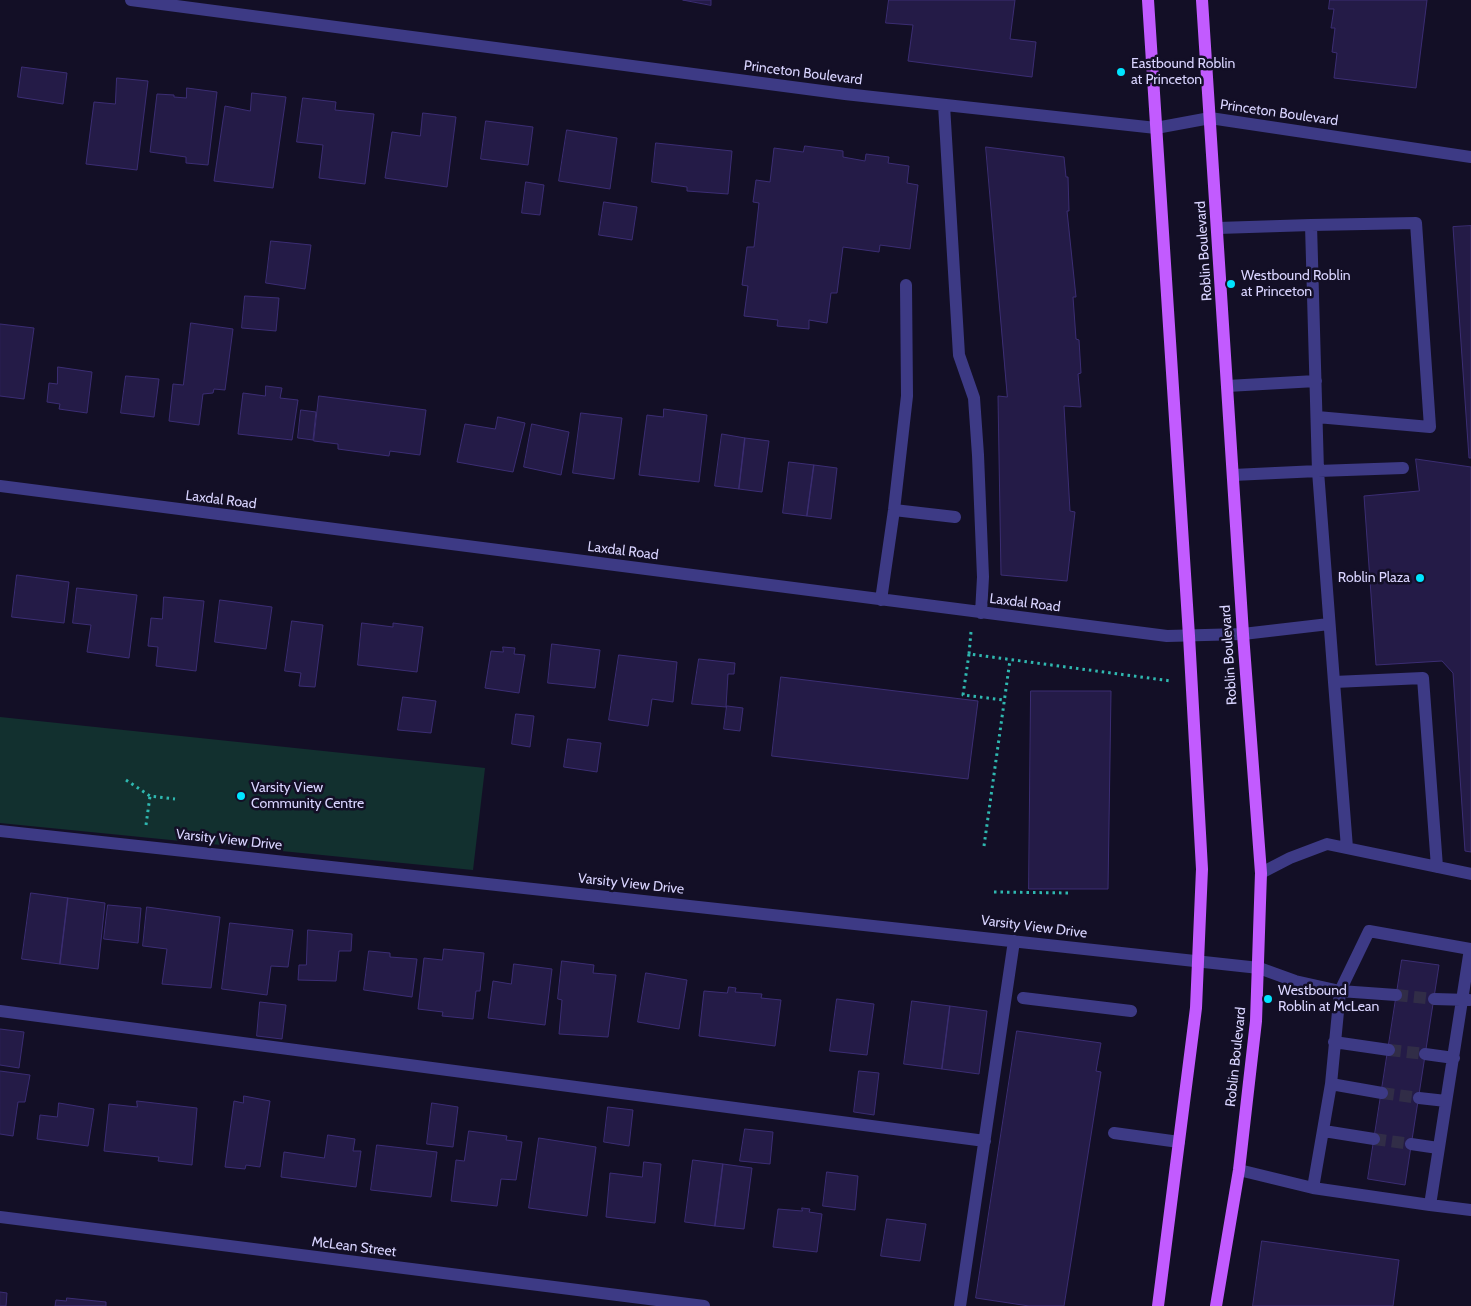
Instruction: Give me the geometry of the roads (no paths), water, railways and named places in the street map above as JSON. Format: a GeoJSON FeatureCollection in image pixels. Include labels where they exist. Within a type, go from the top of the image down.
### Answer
{"type":"FeatureCollection","features":[{"type":"Feature","properties":{"kind":"main road"},"geometry":{"type":"LineString","coordinates":[[1148,0],[1202,869],[1196,1008],[1158,1306]]}},
{"type":"Feature","properties":{"kind":"main road","name":"Roblin Boulevard"},"geometry":{"type":"LineString","coordinates":[[1202,0],[1243,634],[1261,874],[1256,1021],[1239,1170],[1216,1306]]}},
{"type":"Feature","properties":{"kind":"street","name":"Princeton Boulevard"},"geometry":{"type":"LineString","coordinates":[[131,0],[836,93],[1156,128],[1210,118],[1471,157]]}},
{"type":"Feature","properties":{"kind":"street"},"geometry":{"type":"LineString","coordinates":[[944,105],[960,355],[974,398],[978,455],[983,577],[977,612]]}},
{"type":"Feature","properties":{"kind":"street"},"geometry":{"type":"LineString","coordinates":[[1218,228],[1416,223],[1430,427],[1317,417]]}},
{"type":"Feature","properties":{"kind":"street"},"geometry":{"type":"LineString","coordinates":[[1311,225],[1318,471],[1347,848]]}},
{"type":"Feature","properties":{"kind":"street"},"geometry":{"type":"LineString","coordinates":[[881,600],[894,510],[907,396],[906,285]]}},
{"type":"Feature","properties":{"kind":"street"},"geometry":{"type":"LineString","coordinates":[[1227,386],[1316,382]]}},
{"type":"Feature","properties":{"kind":"street"},"geometry":{"type":"LineString","coordinates":[[1233,475],[1403,468]]}},
{"type":"Feature","properties":{"kind":"street","name":"Laxdal Road"},"geometry":{"type":"LineString","coordinates":[[0,486],[1167,636],[1243,634],[1329,624]]}},
{"type":"Feature","properties":{"kind":"street"},"geometry":{"type":"LineString","coordinates":[[894,510],[955,517]]}},
{"type":"Feature","properties":{"kind":"street"},"geometry":{"type":"LineString","coordinates":[[1334,682],[1423,678],[1437,867]]}},
{"type":"Feature","properties":{"kind":"street","name":"Varsity View Drive"},"geometry":{"type":"LineString","coordinates":[[0,831],[1259,968],[1294,981],[1340,991],[1396,995]]}},
{"type":"Feature","properties":{"kind":"street"},"geometry":{"type":"LineString","coordinates":[[1261,874],[1290,858],[1328,844],[1471,874]]}},
{"type":"Feature","properties":{"kind":"street"},"geometry":{"type":"LineString","coordinates":[[1313,1188],[1324,1131],[1340,991],[1369,931],[1471,949],[1467,1000],[1446,1101],[1430,1205]]}},
{"type":"Feature","properties":{"kind":"street"},"geometry":{"type":"LineString","coordinates":[[960,1306],[1014,941]]}},
{"type":"Feature","properties":{"kind":"street"},"geometry":{"type":"LineString","coordinates":[[1023,998],[1131,1011]]}},
{"type":"Feature","properties":{"kind":"street"},"geometry":{"type":"LineString","coordinates":[[1434,999],[1467,1000]]}},
{"type":"Feature","properties":{"kind":"street"},"geometry":{"type":"LineString","coordinates":[[0,1011],[984,1141]]}},
{"type":"Feature","properties":{"kind":"street"},"geometry":{"type":"LineString","coordinates":[[1334,1042],[1389,1050]]}},
{"type":"Feature","properties":{"kind":"street"},"geometry":{"type":"LineString","coordinates":[[1425,1054],[1454,1058]]}},
{"type":"Feature","properties":{"kind":"street"},"geometry":{"type":"LineString","coordinates":[[1330,1084],[1382,1093]]}},
{"type":"Feature","properties":{"kind":"street"},"geometry":{"type":"LineString","coordinates":[[1419,1098],[1446,1101]]}},
{"type":"Feature","properties":{"kind":"street"},"geometry":{"type":"LineString","coordinates":[[1324,1131],[1374,1139]]}},
{"type":"Feature","properties":{"kind":"street"},"geometry":{"type":"LineString","coordinates":[[1114,1133],[1179,1142]]}},
{"type":"Feature","properties":{"kind":"street"},"geometry":{"type":"LineString","coordinates":[[1411,1144],[1438,1148]]}},
{"type":"Feature","properties":{"kind":"street"},"geometry":{"type":"LineString","coordinates":[[1239,1170],[1313,1188],[1471,1210]]}},
{"type":"Feature","properties":{"kind":"street","name":"McLean Street"},"geometry":{"type":"LineString","coordinates":[[0,1217],[704,1306]]}},
{"type":"Feature","properties":{"kind":"tunnel"},"geometry":{"type":"LineString","coordinates":[[1396,995],[1434,999]]}},
{"type":"Feature","properties":{"kind":"tunnel"},"geometry":{"type":"LineString","coordinates":[[1389,1050],[1425,1054]]}},
{"type":"Feature","properties":{"kind":"tunnel"},"geometry":{"type":"LineString","coordinates":[[1382,1093],[1419,1098]]}},
{"type":"Feature","properties":{"kind":"tunnel"},"geometry":{"type":"LineString","coordinates":[[1374,1139],[1411,1144]]}},
{"type":"Feature","properties":{"kind":"place","name":"Eastbound Roblin at Princeton"},"geometry":{"type":"Point","coordinates":[1121,72]}},
{"type":"Feature","properties":{"kind":"place","name":"Westbound Roblin at Princeton"},"geometry":{"type":"Point","coordinates":[1231,284]}},
{"type":"Feature","properties":{"kind":"place","name":"Roblin Plaza"},"geometry":{"type":"Point","coordinates":[1420,578]}},
{"type":"Feature","properties":{"kind":"place","name":"Varsity View Community Centre"},"geometry":{"type":"Point","coordinates":[241,796]}},
{"type":"Feature","properties":{"kind":"place","name":"Westbound Roblin at McLean"},"geometry":{"type":"Point","coordinates":[1268,999]}}]}
